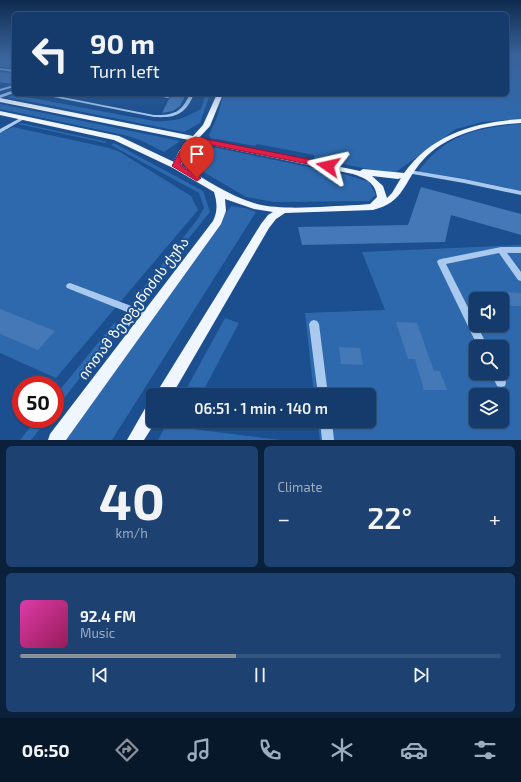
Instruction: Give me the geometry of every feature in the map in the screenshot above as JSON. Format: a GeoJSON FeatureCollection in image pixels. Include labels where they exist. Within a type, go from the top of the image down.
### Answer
{"type":"FeatureCollection","features":[{"type":"Feature","properties":{"kind":"main road"},"geometry":{"type":"LineString","coordinates":[[176,166],[182,153],[195,140],[209,120],[219,96]]}},
{"type":"Feature","properties":{"kind":"main road"},"geometry":{"type":"LineString","coordinates":[[0,100],[343,169],[391,176],[408,174]]}},
{"type":"Feature","properties":{"kind":"main road"},"geometry":{"type":"LineString","coordinates":[[0,113],[116,138],[176,166],[218,191],[248,205],[283,210],[373,206],[392,199],[397,194],[408,174],[421,157],[432,149],[455,136],[485,125],[521,121]]}},
{"type":"Feature","properties":{"kind":"main road"},"geometry":{"type":"LineString","coordinates":[[343,169],[370,178],[381,188],[382,198],[373,206]]}},
{"type":"Feature","properties":{"kind":"main road","name":"იოთამ ზედგენიძის ქუჩა"},"geometry":{"type":"LineString","coordinates":[[56,440],[217,222],[221,213],[222,205],[218,191]]}},
{"type":"Feature","properties":{"kind":"main road"},"geometry":{"type":"LineString","coordinates":[[166,388],[265,226],[272,217],[283,210]]}},
{"type":"Feature","properties":{"kind":"main road"},"geometry":{"type":"LineString","coordinates":[[135,440],[146,422]]}},
{"type":"Feature","properties":{"kind":"street"},"geometry":{"type":"LineString","coordinates":[[0,86],[12,89]]}},
{"type":"Feature","properties":{"kind":"street"},"geometry":{"type":"LineString","coordinates":[[0,90],[7,88]]}},
{"type":"Feature","properties":{"kind":"street"},"geometry":{"type":"LineString","coordinates":[[0,97],[12,90]]}},
{"type":"Feature","properties":{"kind":"street"},"geometry":{"type":"LineString","coordinates":[[50,96],[154,116],[168,117],[181,113],[186,107],[191,96]]}},
{"type":"Feature","properties":{"kind":"street"},"geometry":{"type":"LineString","coordinates":[[162,96],[168,97]]}},
{"type":"Feature","properties":{"kind":"street"},"geometry":{"type":"LineString","coordinates":[[0,131],[24,118]]}},
{"type":"Feature","properties":{"kind":"street"},"geometry":{"type":"LineString","coordinates":[[408,174],[464,181],[521,193]]}},
{"type":"Feature","properties":{"kind":"street"},"geometry":{"type":"LineString","coordinates":[[501,250],[521,278]]}},
{"type":"Feature","properties":{"kind":"street"},"geometry":{"type":"LineString","coordinates":[[480,340],[441,262],[501,250],[521,250]]}},
{"type":"Feature","properties":{"kind":"street"},"geometry":{"type":"LineString","coordinates":[[70,286],[147,316]]}},
{"type":"Feature","properties":{"kind":"street"},"geometry":{"type":"LineString","coordinates":[[314,324],[322,388]]}},
{"type":"Feature","properties":{"kind":"street"},"geometry":{"type":"LineString","coordinates":[[327,428],[328,440]]}},
{"type":"Feature","properties":{"kind":"shaded area"},"geometry":{"type":"Polygon","coordinates":[[[509,76],[521,76],[521,119],[482,122],[456,129],[396,172],[382,172],[314,158],[314,155],[257,144],[255,146],[211,138],[209,135],[217,117],[223,96],[509,96],[509,76]]]}},
{"type":"Feature","properties":{"kind":"shaded area"},"geometry":{"type":"Polygon","coordinates":[[[21,96],[154,121],[178,119],[201,109],[205,96],[209,96],[200,123],[184,132],[7,97],[21,96]]]}},
{"type":"Feature","properties":{"kind":"shaded area"},"geometry":{"type":"Polygon","coordinates":[[[0,104],[180,141],[164,152],[140,140],[124,135],[0,109],[0,104]]]}},
{"type":"Feature","properties":{"kind":"shaded area"},"geometry":{"type":"Polygon","coordinates":[[[21,123],[108,142],[105,143],[18,124],[21,123]]]}},
{"type":"Feature","properties":{"kind":"shaded area"},"geometry":{"type":"Polygon","coordinates":[[[521,124],[521,191],[461,178],[418,172],[428,159],[439,149],[463,135],[505,125],[521,124]]]}},
{"type":"Feature","properties":{"kind":"shaded area"},"geometry":{"type":"Polygon","coordinates":[[[13,127],[109,148],[120,152],[191,196],[198,210],[58,376],[52,376],[0,353],[0,133],[13,127]]]}},
{"type":"Feature","properties":{"kind":"shaded area"},"geometry":{"type":"Polygon","coordinates":[[[114,143],[203,191],[210,212],[184,244],[179,243],[197,220],[204,208],[199,193],[111,145],[114,143]]]}},
{"type":"Feature","properties":{"kind":"shaded area"},"geometry":{"type":"Polygon","coordinates":[[[202,147],[217,148],[347,175],[369,182],[376,195],[369,201],[274,202],[246,197],[190,164],[191,158],[202,147]]]}},
{"type":"Feature","properties":{"kind":"shaded area"},"geometry":{"type":"Polygon","coordinates":[[[231,206],[245,208],[256,212],[112,440],[64,440],[231,206]]]}},
{"type":"Feature","properties":{"kind":"shaded area"},"geometry":{"type":"Polygon","coordinates":[[[521,245],[521,440],[320,440],[318,428],[376,428],[376,388],[313,388],[305,313],[385,310],[362,252],[521,245]]]}},
{"type":"Feature","properties":{"kind":"shaded area"},"geometry":{"type":"Polygon","coordinates":[[[175,248],[180,249],[141,300],[135,298],[175,248]]]}},
{"type":"Feature","properties":{"kind":"shaded area"},"geometry":{"type":"Polygon","coordinates":[[[225,318],[239,323],[205,388],[187,388],[225,318]]]}},
{"type":"Feature","properties":{"kind":"shaded area"},"geometry":{"type":"Polygon","coordinates":[[[114,323],[121,325],[64,398],[64,385],[114,323]]]}},
{"type":"Feature","properties":{"kind":"shaded area"},"geometry":{"type":"Polygon","coordinates":[[[30,428],[41,428],[31,440],[20,440],[30,428]]]}},
{"type":"Feature","properties":{"kind":"shaded area"},"geometry":{"type":"Polygon","coordinates":[[[164,428],[185,428],[280,440],[158,440],[164,428]]]}},
{"type":"Feature","properties":{"kind":"building"},"geometry":{"type":"Polygon","coordinates":[[[0,76],[12,76],[12,84],[0,82],[0,76]]]}},
{"type":"Feature","properties":{"kind":"building"},"geometry":{"type":"Polygon","coordinates":[[[185,96],[180,106],[173,111],[162,113],[169,99],[171,97],[185,96]]]}},
{"type":"Feature","properties":{"kind":"building"},"geometry":{"type":"Polygon","coordinates":[[[421,187],[521,214],[521,235],[451,215],[445,242],[302,245],[298,227],[408,225],[421,187]]]}},
{"type":"Feature","properties":{"kind":"building"},"geometry":{"type":"Polygon","coordinates":[[[509,292],[521,293],[521,306],[511,306],[509,302],[509,292]]]}},
{"type":"Feature","properties":{"kind":"building"},"geometry":{"type":"Polygon","coordinates":[[[0,309],[55,331],[38,350],[0,334],[0,309]]]}},
{"type":"Feature","properties":{"kind":"building"},"geometry":{"type":"Polygon","coordinates":[[[396,322],[417,323],[434,371],[440,371],[447,390],[424,390],[415,359],[408,359],[396,322]]]}},
{"type":"Feature","properties":{"kind":"building"},"geometry":{"type":"Polygon","coordinates":[[[339,347],[360,348],[363,365],[341,364],[339,347]]]}},
{"type":"Feature","properties":{"kind":"route"},"geometry":{"type":"LineString","coordinates":[[197,178],[176,166],[182,153],[195,140],[328,166]]}}]}
